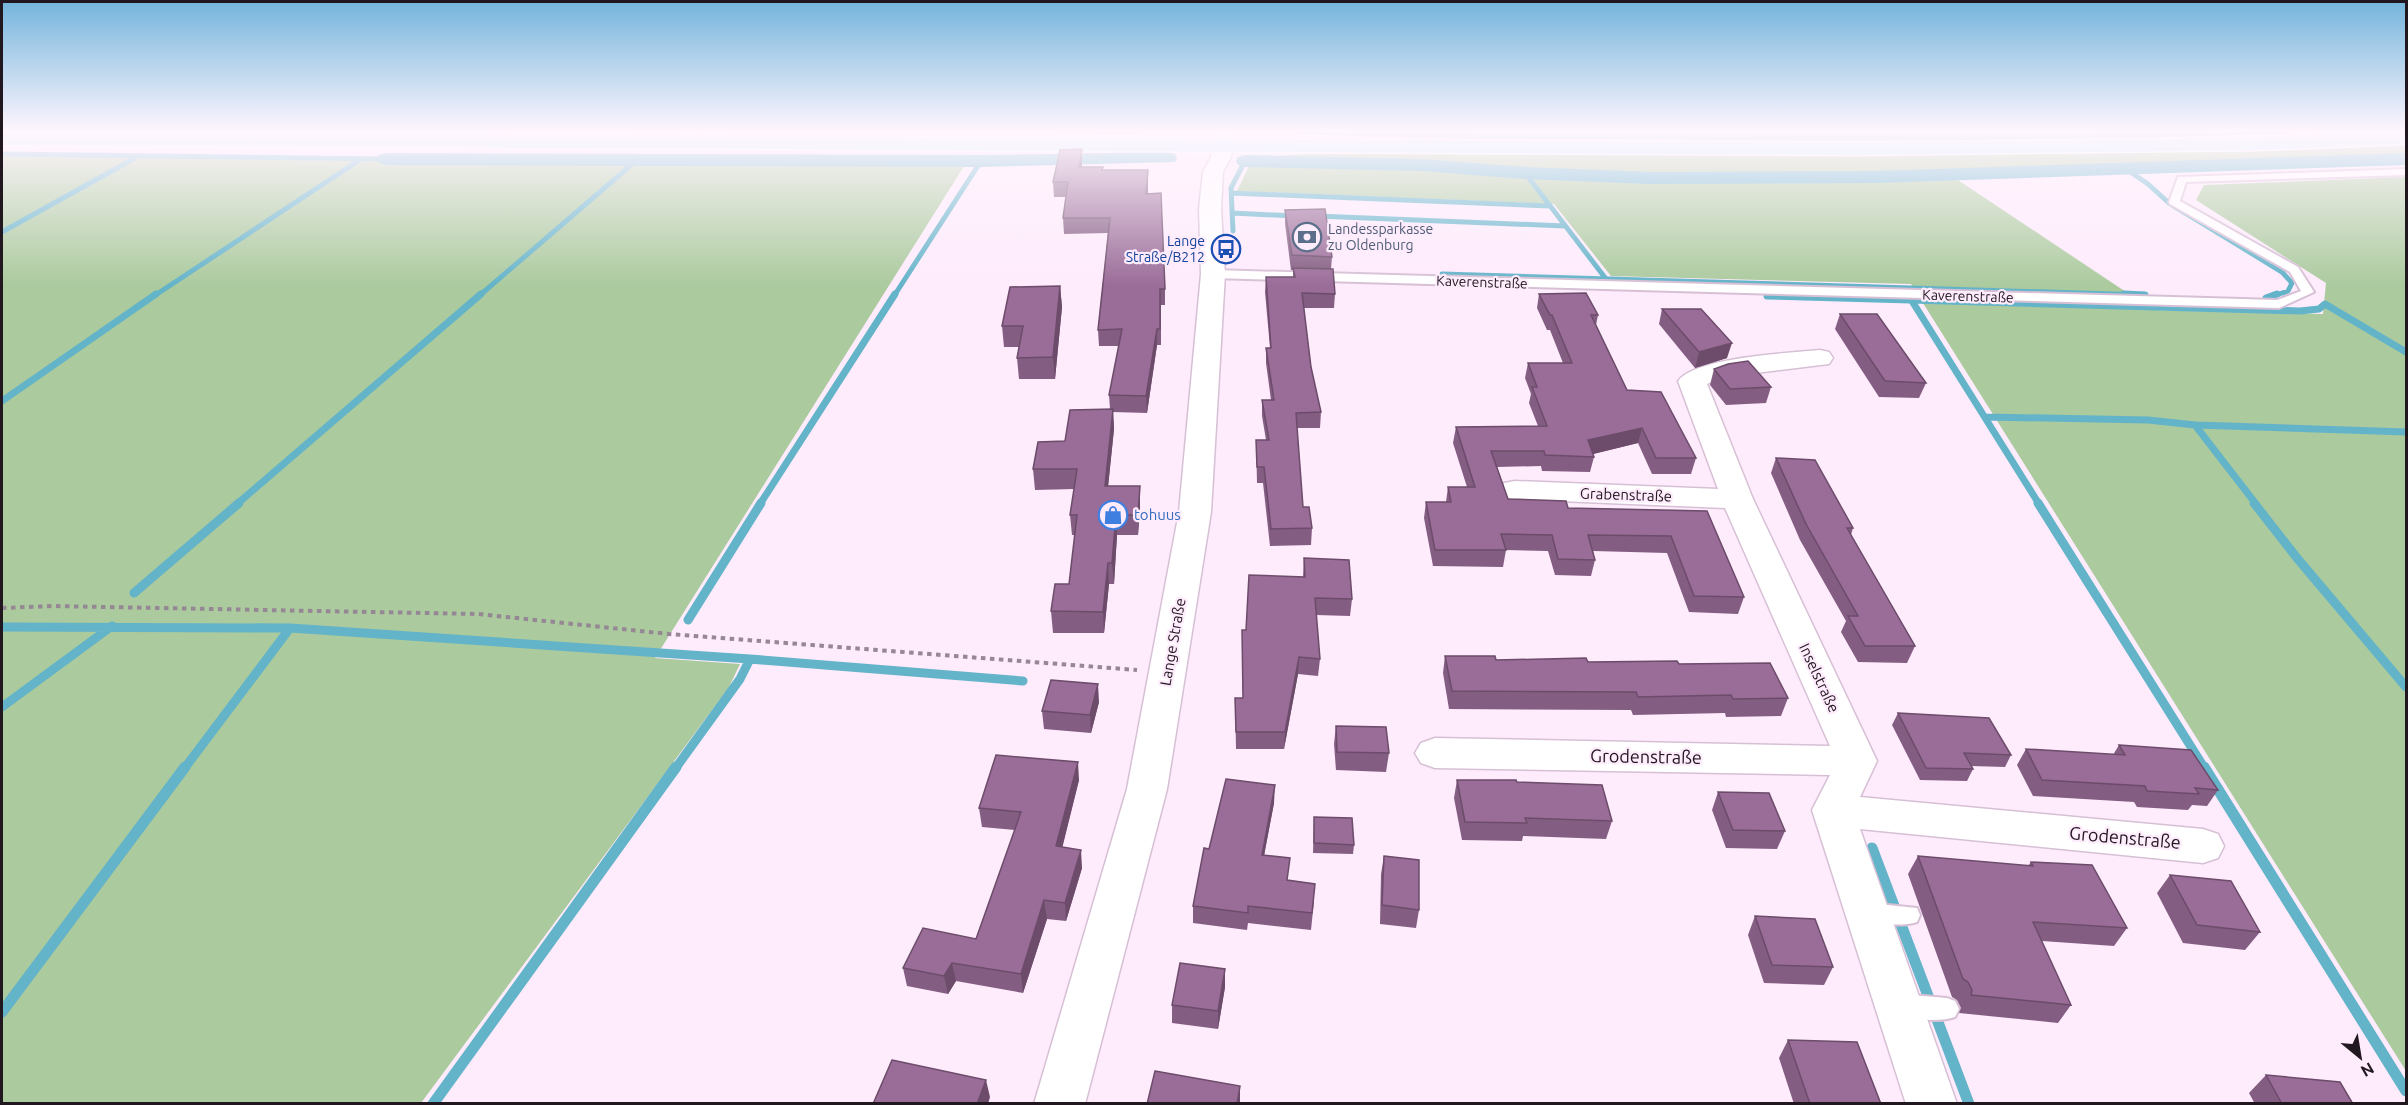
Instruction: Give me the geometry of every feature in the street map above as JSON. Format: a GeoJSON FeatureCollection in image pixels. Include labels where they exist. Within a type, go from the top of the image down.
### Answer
{"type":"FeatureCollection","features":[{"type":"Feature","properties":{"kind":"street","name":"Lange Straße"},"geometry":{"type":"LineString","coordinates":[[1059,1104],[1147,789],[1195,512],[1213,274],[1210,209],[1213,183]]}},
{"type":"Feature","properties":{"kind":"street","name":"Inselstraße"},"geometry":{"type":"LineString","coordinates":[[1821,358],[1717,370],[1692,381],[1737,499],[1857,761]]}},
{"type":"Feature","properties":{"kind":"street","name":"Grabenstraße"},"geometry":{"type":"LineString","coordinates":[[1515,490],[1737,499]]}},
{"type":"Feature","properties":{"kind":"street","name":"Grodenstraße"},"geometry":{"type":"LineString","coordinates":[[1435,753],[1857,761]]}},
{"type":"Feature","properties":{"kind":"street"},"geometry":{"type":"LineString","coordinates":[[1857,761],[1833,810],[1932,1104]]}},
{"type":"Feature","properties":{"kind":"street","name":"Grodenstraße"},"geometry":{"type":"LineString","coordinates":[[1833,810],[2203,846]]}},
{"type":"Feature","properties":{"kind":"lane","name":"Kaverenstraße"},"geometry":{"type":"LineString","coordinates":[[1213,274],[2279,304],[2308,292],[2294,270],[2174,202],[2181,183]]}},
{"type":"Feature","properties":{"kind":"lane"},"geometry":{"type":"LineString","coordinates":[[1868,912],[1909,915]]}},
{"type":"Feature","properties":{"kind":"lane"},"geometry":{"type":"LineString","coordinates":[[1899,1005],[1947,1009]]}},
{"type":"Feature","properties":{"kind":"path"},"geometry":{"type":"LineString","coordinates":[[2,608],[64,606],[478,614],[669,634],[1139,671]]}},
{"type":"Feature","properties":{"kind":"green space"},"geometry":{"type":"Polygon","coordinates":[[[2,183],[954,183],[655,658],[740,664],[729,687],[421,1103],[2,1103],[2,183]]]}},
{"type":"Feature","properties":{"kind":"green space"},"geometry":{"type":"Polygon","coordinates":[[[1241,183],[1962,183],[2153,310],[2323,314],[2326,283],[2196,200],[2204,185],[2406,183],[2406,1071],[1911,284],[1611,276],[1554,204],[1237,191],[1241,183]]]}},
{"type":"Feature","properties":{"kind":"building"},"geometry":{"type":"Polygon","coordinates":[[[1068,183],[1147,183],[1146,194],[1161,193],[1165,289],[1160,289],[1160,329],[1157,329],[1146,396],[1109,395],[1122,329],[1098,330],[1110,218],[1063,218],[1068,183]]]}},
{"type":"Feature","properties":{"kind":"building"},"geometry":{"type":"Polygon","coordinates":[[[1325,209],[1332,257],[1292,255],[1285,210],[1325,209]]]}},
{"type":"Feature","properties":{"kind":"building"},"geometry":{"type":"Polygon","coordinates":[[[1293,268],[1333,269],[1335,294],[1302,293],[1311,367],[1321,412],[1296,413],[1303,507],[1309,507],[1312,528],[1271,529],[1264,467],[1257,467],[1256,440],[1269,440],[1262,400],[1274,400],[1266,348],[1271,348],[1266,277],[1295,277],[1293,268]]]}},
{"type":"Feature","properties":{"kind":"building"},"geometry":{"type":"Polygon","coordinates":[[[1060,286],[1053,357],[1017,358],[1023,326],[1002,326],[1010,287],[1060,286]]]}},
{"type":"Feature","properties":{"kind":"building"},"geometry":{"type":"Polygon","coordinates":[[[1586,293],[1598,315],[1591,315],[1627,390],[1661,392],[1696,458],[1656,458],[1642,428],[1588,440],[1594,457],[1545,455],[1544,451],[1491,451],[1508,499],[1566,501],[1568,508],[1707,511],[1744,597],[1694,596],[1671,536],[1588,535],[1595,560],[1558,559],[1552,535],[1501,534],[1506,550],[1435,550],[1426,502],[1451,502],[1448,487],[1475,487],[1456,427],[1547,426],[1532,387],[1537,387],[1528,363],[1572,363],[1552,315],[1539,294],[1586,293]]]}},
{"type":"Feature","properties":{"kind":"building"},"geometry":{"type":"Polygon","coordinates":[[[1662,309],[1701,309],[1732,343],[1699,352],[1662,309]]]}},
{"type":"Feature","properties":{"kind":"building"},"geometry":{"type":"Polygon","coordinates":[[[1840,314],[1877,314],[1926,383],[1885,381],[1840,314]]]}},
{"type":"Feature","properties":{"kind":"building"},"geometry":{"type":"Polygon","coordinates":[[[1748,361],[1771,387],[1730,389],[1714,369],[1728,364],[1748,361]]]}},
{"type":"Feature","properties":{"kind":"building"},"geometry":{"type":"Polygon","coordinates":[[[1113,409],[1105,486],[1140,486],[1138,515],[1116,515],[1112,563],[1108,563],[1103,612],[1051,611],[1055,584],[1069,584],[1077,515],[1070,515],[1077,469],[1033,469],[1038,442],[1065,441],[1070,410],[1113,409]]]}},
{"type":"Feature","properties":{"kind":"building"},"geometry":{"type":"Polygon","coordinates":[[[1776,458],[1815,460],[1853,528],[1847,528],[1915,646],[1865,646],[1848,616],[1858,616],[1806,524],[1776,458]]]}},
{"type":"Feature","properties":{"kind":"building"},"geometry":{"type":"Polygon","coordinates":[[[1304,558],[1349,560],[1352,599],[1315,598],[1320,659],[1299,657],[1285,732],[1236,732],[1235,698],[1243,698],[1242,630],[1246,630],[1249,575],[1305,577],[1304,558]]]}},
{"type":"Feature","properties":{"kind":"building"},"geometry":{"type":"Polygon","coordinates":[[[1445,656],[1495,656],[1496,660],[1586,658],[1588,662],[1677,661],[1679,664],[1770,663],[1788,698],[1733,699],[1731,695],[1638,697],[1636,692],[1452,691],[1445,656]]]}},
{"type":"Feature","properties":{"kind":"building"},"geometry":{"type":"Polygon","coordinates":[[[1051,680],[1098,684],[1090,715],[1042,711],[1051,680]]]}},
{"type":"Feature","properties":{"kind":"building"},"geometry":{"type":"Polygon","coordinates":[[[1898,713],[1989,718],[2011,755],[1964,753],[1973,769],[1926,768],[1898,713]]]}},
{"type":"Feature","properties":{"kind":"building"},"geometry":{"type":"Polygon","coordinates":[[[1336,726],[1386,727],[1389,753],[1337,752],[1336,726]]]}},
{"type":"Feature","properties":{"kind":"building"},"geometry":{"type":"Polygon","coordinates":[[[2119,745],[2191,750],[2218,790],[2195,788],[2199,794],[2147,791],[2145,786],[2042,780],[2026,749],[2125,755],[2119,745]]]}},
{"type":"Feature","properties":{"kind":"building"},"geometry":{"type":"Polygon","coordinates":[[[996,755],[1078,762],[1056,846],[1081,850],[1065,903],[1044,900],[1021,974],[952,963],[944,976],[903,968],[923,928],[976,939],[1021,812],[979,808],[996,755]]]}},
{"type":"Feature","properties":{"kind":"building"},"geometry":{"type":"Polygon","coordinates":[[[1226,779],[1275,785],[1262,855],[1290,858],[1287,880],[1315,884],[1312,913],[1248,906],[1248,913],[1193,906],[1204,848],[1209,849],[1226,779]]]}},
{"type":"Feature","properties":{"kind":"building"},"geometry":{"type":"Polygon","coordinates":[[[1457,780],[1516,780],[1517,782],[1602,785],[1612,821],[1525,818],[1527,823],[1465,822],[1457,780]]]}},
{"type":"Feature","properties":{"kind":"building"},"geometry":{"type":"Polygon","coordinates":[[[1718,792],[1769,793],[1785,831],[1733,830],[1718,792]]]}},
{"type":"Feature","properties":{"kind":"building"},"geometry":{"type":"Polygon","coordinates":[[[1314,817],[1352,818],[1354,845],[1314,843],[1314,817]]]}},
{"type":"Feature","properties":{"kind":"building"},"geometry":{"type":"Polygon","coordinates":[[[1384,856],[1419,860],[1419,910],[1382,905],[1384,856]]]}},
{"type":"Feature","properties":{"kind":"building"},"geometry":{"type":"Polygon","coordinates":[[[1918,856],[2033,866],[2031,862],[2092,865],[2127,928],[2033,922],[2071,1005],[1971,995],[1972,990],[1968,982],[1963,979],[1918,856]]]}},
{"type":"Feature","properties":{"kind":"building"},"geometry":{"type":"Polygon","coordinates":[[[2170,875],[2231,881],[2260,932],[2197,925],[2170,875]]]}},
{"type":"Feature","properties":{"kind":"building"},"geometry":{"type":"Polygon","coordinates":[[[1755,916],[1815,919],[1833,967],[1772,965],[1755,916]]]}},
{"type":"Feature","properties":{"kind":"building"},"geometry":{"type":"Polygon","coordinates":[[[1180,963],[1225,969],[1218,1011],[1172,1005],[1180,963]]]}},
{"type":"Feature","properties":{"kind":"building"},"geometry":{"type":"Polygon","coordinates":[[[1788,1040],[1857,1042],[1881,1104],[1810,1104],[1788,1040]]]}},
{"type":"Feature","properties":{"kind":"building"},"geometry":{"type":"Polygon","coordinates":[[[892,1060],[986,1080],[977,1104],[873,1104],[892,1060]]]}},
{"type":"Feature","properties":{"kind":"building"},"geometry":{"type":"Polygon","coordinates":[[[1155,1071],[1240,1086],[1237,1104],[1147,1104],[1155,1071]]]}},
{"type":"Feature","properties":{"kind":"building"},"geometry":{"type":"Polygon","coordinates":[[[2266,1075],[2340,1082],[2353,1104],[2282,1104],[2266,1075]]]}},
{"type":"Feature","properties":{"kind":"waterway"},"geometry":{"type":"LineString","coordinates":[[2,232],[91,183]]}},
{"type":"Feature","properties":{"kind":"waterway"},"geometry":{"type":"LineString","coordinates":[[154,296],[325,183]]}},
{"type":"Feature","properties":{"kind":"waterway"},"geometry":{"type":"LineString","coordinates":[[479,296],[611,183]]}},
{"type":"Feature","properties":{"kind":"waterway"},"geometry":{"type":"LineString","coordinates":[[894,296],[967,183]]}},
{"type":"Feature","properties":{"kind":"waterway"},"geometry":{"type":"LineString","coordinates":[[1231,193],[1234,183]]}},
{"type":"Feature","properties":{"kind":"waterway"},"geometry":{"type":"LineString","coordinates":[[1532,183],[1606,279]]}},
{"type":"Feature","properties":{"kind":"waterway"},"geometry":{"type":"LineString","coordinates":[[2146,183],[2169,203],[2282,272],[2292,283],[2288,291],[2273,296]]}},
{"type":"Feature","properties":{"kind":"waterway"},"geometry":{"type":"LineString","coordinates":[[1231,193],[1550,206]]}},
{"type":"Feature","properties":{"kind":"waterway"},"geometry":{"type":"LineString","coordinates":[[1231,193],[1232,213]]}},
{"type":"Feature","properties":{"kind":"waterway"},"geometry":{"type":"LineString","coordinates":[[1232,213],[1295,216]]}},
{"type":"Feature","properties":{"kind":"waterway"},"geometry":{"type":"LineString","coordinates":[[1232,213],[1233,231]]}},
{"type":"Feature","properties":{"kind":"waterway"},"geometry":{"type":"LineString","coordinates":[[1317,216],[1565,226]]}},
{"type":"Feature","properties":{"kind":"waterway"},"geometry":{"type":"LineString","coordinates":[[1442,274],[1606,279]]}},
{"type":"Feature","properties":{"kind":"waterway"},"geometry":{"type":"LineString","coordinates":[[1606,279],[2145,295],[2124,294]]}},
{"type":"Feature","properties":{"kind":"waterway"},"geometry":{"type":"LineString","coordinates":[[2,401],[156,294]]}},
{"type":"Feature","properties":{"kind":"waterway"},"geometry":{"type":"LineString","coordinates":[[237,504],[481,294]]}},
{"type":"Feature","properties":{"kind":"waterway"},"geometry":{"type":"LineString","coordinates":[[760,504],[895,294]]}},
{"type":"Feature","properties":{"kind":"waterway"},"geometry":{"type":"LineString","coordinates":[[2266,298],[2277,294]]}},
{"type":"Feature","properties":{"kind":"waterway"},"geometry":{"type":"LineString","coordinates":[[1767,296],[2300,311],[2319,309],[2325,304],[2406,352]]}},
{"type":"Feature","properties":{"kind":"waterway"},"geometry":{"type":"LineString","coordinates":[[1912,301],[2039,504]]}},
{"type":"Feature","properties":{"kind":"waterway"},"geometry":{"type":"LineString","coordinates":[[1985,417],[2148,420],[2195,425]]}},
{"type":"Feature","properties":{"kind":"waterway"},"geometry":{"type":"LineString","coordinates":[[2195,425],[2406,432]]}},
{"type":"Feature","properties":{"kind":"waterway"},"geometry":{"type":"LineString","coordinates":[[2195,425],[2256,504]]}},
{"type":"Feature","properties":{"kind":"waterway"},"geometry":{"type":"LineString","coordinates":[[134,593],[239,503]]}},
{"type":"Feature","properties":{"kind":"waterway"},"geometry":{"type":"LineString","coordinates":[[688,620],[761,503]]}},
{"type":"Feature","properties":{"kind":"waterway"},"geometry":{"type":"LineString","coordinates":[[2038,503],[2205,769]]}},
{"type":"Feature","properties":{"kind":"waterway"},"geometry":{"type":"LineString","coordinates":[[2254,503],[2297,558],[2406,687]]}},
{"type":"Feature","properties":{"kind":"waterway"},"geometry":{"type":"LineString","coordinates":[[2,627],[110,627]]}},
{"type":"Feature","properties":{"kind":"waterway"},"geometry":{"type":"LineString","coordinates":[[2,707],[110,627]]}},
{"type":"Feature","properties":{"kind":"waterway"},"geometry":{"type":"LineString","coordinates":[[110,627],[290,628]]}},
{"type":"Feature","properties":{"kind":"waterway"},"geometry":{"type":"LineString","coordinates":[[184,769],[290,628]]}},
{"type":"Feature","properties":{"kind":"waterway"},"geometry":{"type":"LineString","coordinates":[[290,628],[750,659]]}},
{"type":"Feature","properties":{"kind":"waterway"},"geometry":{"type":"LineString","coordinates":[[675,769],[740,679],[750,659]]}},
{"type":"Feature","properties":{"kind":"waterway"},"geometry":{"type":"LineString","coordinates":[[750,659],[1023,681]]}},
{"type":"Feature","properties":{"kind":"waterway"},"geometry":{"type":"LineString","coordinates":[[2,1012],[185,767]]}},
{"type":"Feature","properties":{"kind":"waterway"},"geometry":{"type":"LineString","coordinates":[[433,1104],[676,767]]}},
{"type":"Feature","properties":{"kind":"waterway"},"geometry":{"type":"LineString","coordinates":[[2204,767],[2406,1091]]}},
{"type":"Feature","properties":{"kind":"waterway"},"geometry":{"type":"LineString","coordinates":[[1872,848],[1969,1104]]}},
{"type":"Feature","properties":{"kind":"place","name":"Landessparkasse zu Oldenburg"},"geometry":{"type":"Point","coordinates":[1307,237]}},
{"type":"Feature","properties":{"kind":"place","name":"Lange Straße/B212"},"geometry":{"type":"Point","coordinates":[1226,249]}},
{"type":"Feature","properties":{"kind":"place","name":"tohuus"},"geometry":{"type":"Point","coordinates":[1113,515]}}]}
